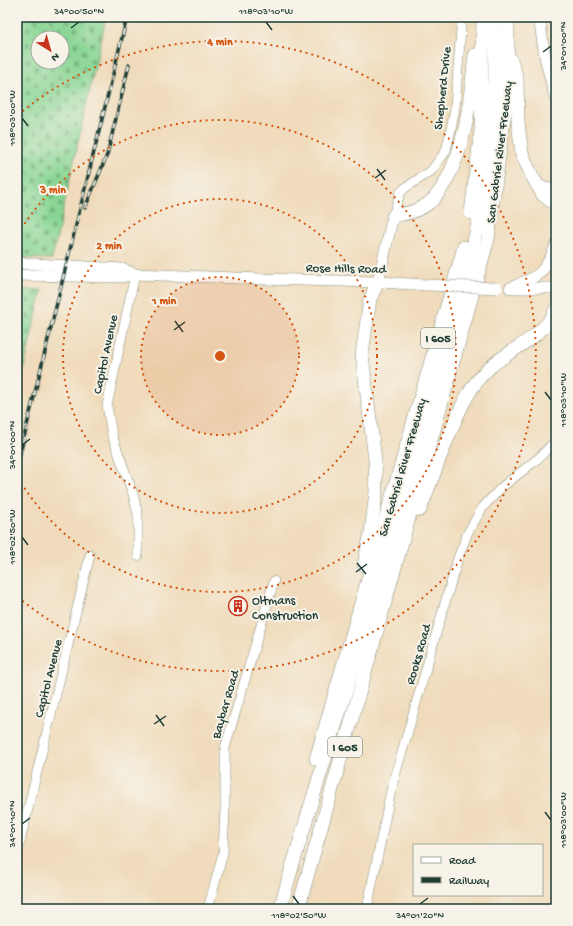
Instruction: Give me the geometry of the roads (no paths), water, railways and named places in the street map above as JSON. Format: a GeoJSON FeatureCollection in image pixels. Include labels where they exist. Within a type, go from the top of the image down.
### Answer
{"type":"FeatureCollection","features":[{"type":"Feature","properties":{"kind":"highway"},"geometry":{"type":"LineString","coordinates":[[393,216],[421,209],[432,202],[453,168],[464,138],[478,17]]}},
{"type":"Feature","properties":{"kind":"highway","name":"San Gabriel River Freeway"},"geometry":{"type":"LineString","coordinates":[[272,909],[469,231],[481,130],[483,17]]}},
{"type":"Feature","properties":{"kind":"highway"},"geometry":{"type":"LineString","coordinates":[[280,909],[431,402],[471,258],[486,176],[491,136],[495,65],[495,17]]}},
{"type":"Feature","properties":{"kind":"highway"},"geometry":{"type":"LineString","coordinates":[[499,17],[498,105],[504,119]]}},
{"type":"Feature","properties":{"kind":"highway","name":"San Gabriel River Freeway"},"geometry":{"type":"LineString","coordinates":[[298,909],[423,473],[488,239],[504,119],[508,51],[508,17]]}},
{"type":"Feature","properties":{"kind":"highway"},"geometry":{"type":"LineString","coordinates":[[508,51],[517,79],[518,123],[522,154],[543,195],[556,205]]}},
{"type":"Feature","properties":{"kind":"highway"},"geometry":{"type":"LineString","coordinates":[[537,185],[546,190],[556,188]]}},
{"type":"Feature","properties":{"kind":"highway"},"geometry":{"type":"LineString","coordinates":[[347,651],[370,532],[376,492],[375,460],[362,354],[370,299],[378,282]]}},
{"type":"Feature","properties":{"kind":"highway"},"geometry":{"type":"LineString","coordinates":[[391,584],[458,412],[473,384],[489,368],[535,336],[554,314],[556,308]]}},
{"type":"Feature","properties":{"kind":"highway"},"geometry":{"type":"LineString","coordinates":[[290,909],[410,487],[423,473]]}},
{"type":"Feature","properties":{"kind":"main road"},"geometry":{"type":"LineString","coordinates":[[539,17],[545,56],[556,101]]}},
{"type":"Feature","properties":{"kind":"main road","name":"Shepherd Drive"},"geometry":{"type":"LineString","coordinates":[[378,282],[393,216]]}},
{"type":"Feature","properties":{"kind":"main road"},"geometry":{"type":"LineString","coordinates":[[510,288],[539,275],[548,264],[556,245]]}},
{"type":"Feature","properties":{"kind":"main road","name":"Rose Hills Road"},"geometry":{"type":"LineString","coordinates":[[17,264],[123,269],[135,274]]}},
{"type":"Feature","properties":{"kind":"main road","name":"Rose Hills Road"},"geometry":{"type":"LineString","coordinates":[[17,275],[122,277],[135,274],[378,282],[497,288],[556,288]]}},
{"type":"Feature","properties":{"kind":"street","name":"Shepherd Drive"},"geometry":{"type":"LineString","coordinates":[[393,216],[400,193],[431,171],[446,151],[455,108],[461,17]]}},
{"type":"Feature","properties":{"kind":"street","name":"Capitol Avenue"},"geometry":{"type":"LineString","coordinates":[[135,274],[106,406],[112,435],[133,494],[138,515],[138,556]]}},
{"type":"Feature","properties":{"kind":"street","name":"Rooks Road"},"geometry":{"type":"LineString","coordinates":[[368,909],[392,790],[458,558],[468,532],[483,507],[502,487],[540,457],[556,440]]}},
{"type":"Feature","properties":{"kind":"street","name":"Capitol Avenue"},"geometry":{"type":"LineString","coordinates":[[17,854],[90,555]]}},
{"type":"Feature","properties":{"kind":"street","name":"Baybar Road"},"geometry":{"type":"LineString","coordinates":[[208,909],[223,853],[225,748],[274,581]]}},
{"type":"Feature","properties":{"kind":"railway"},"geometry":{"type":"LineString","coordinates":[[17,466],[127,17]]}},
{"type":"Feature","properties":{"kind":"railway"},"geometry":{"type":"LineString","coordinates":[[85,208],[107,155],[129,65]]}},
{"type":"Feature","properties":{"kind":"place","name":"Oltmans Construction"},"geometry":{"type":"Point","coordinates":[238,606]}}]}
